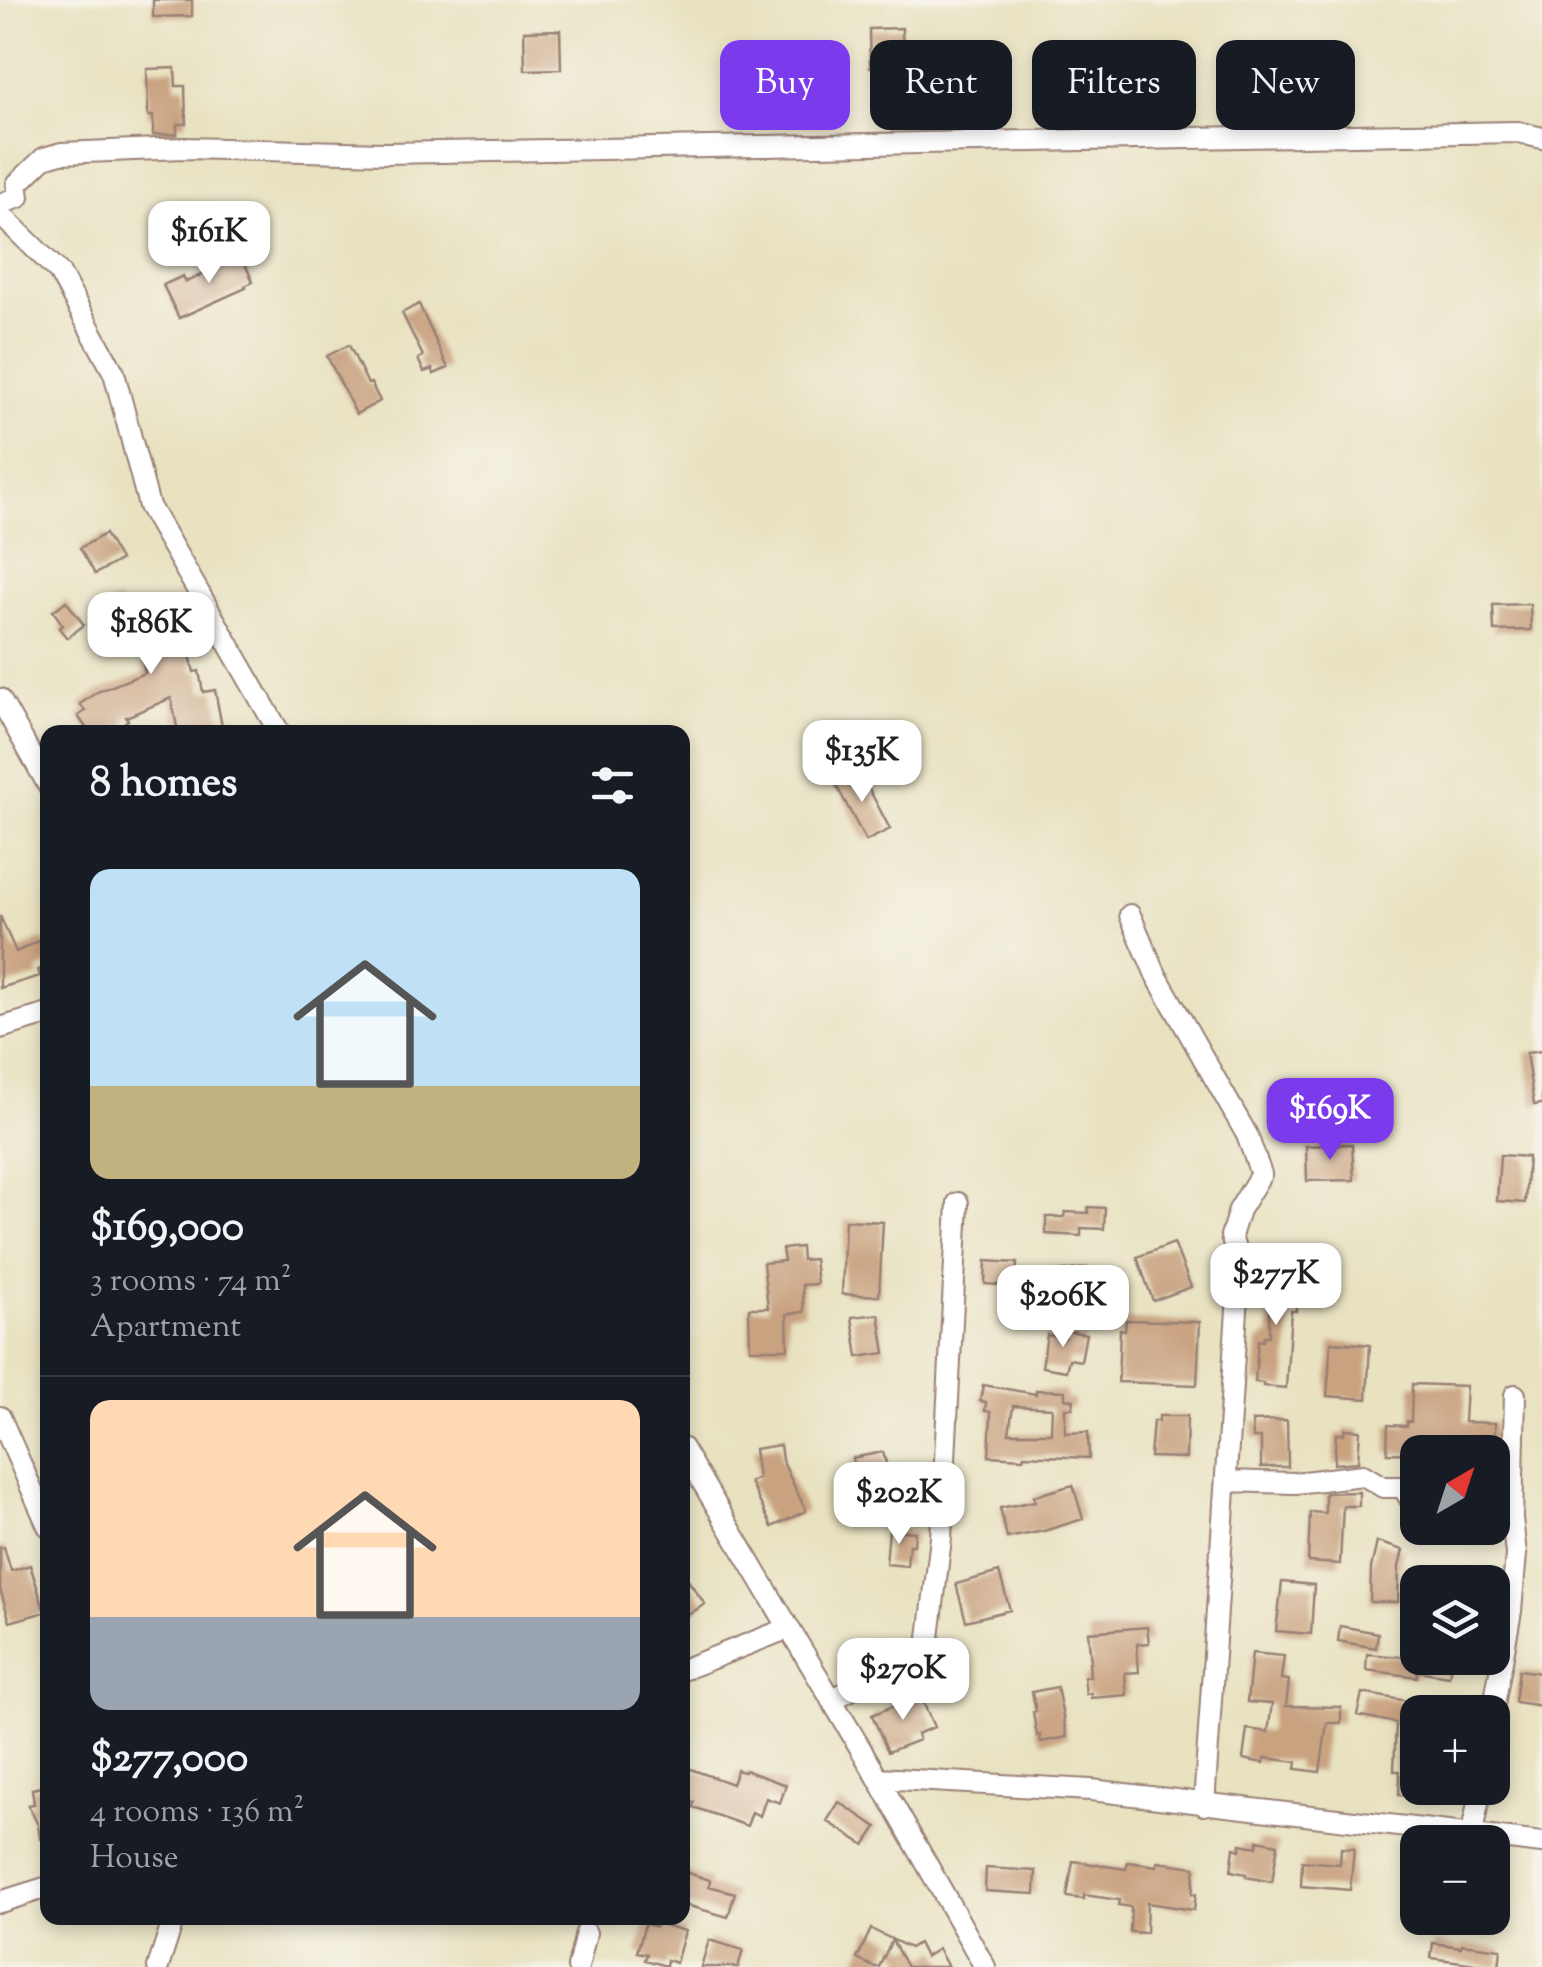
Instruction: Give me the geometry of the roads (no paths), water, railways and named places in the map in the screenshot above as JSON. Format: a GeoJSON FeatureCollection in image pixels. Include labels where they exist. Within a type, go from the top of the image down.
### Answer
{"type":"FeatureCollection","features":[{"type":"Feature","properties":{"kind":"street"},"geometry":{"type":"LineString","coordinates":[[0,204],[19,197],[16,184],[44,158],[61,152],[183,148],[406,152],[1517,132],[1542,138]]}},
{"type":"Feature","properties":{"kind":"street"},"geometry":{"type":"LineString","coordinates":[[0,214],[58,272],[114,373],[149,506],[275,725]]}},
{"type":"Feature","properties":{"kind":"street"},"geometry":{"type":"LineString","coordinates":[[0,699],[40,771]]}},
{"type":"Feature","properties":{"kind":"street"},"geometry":{"type":"LineString","coordinates":[[1130,915],[1156,975],[1247,1135],[1260,1174],[1239,1210],[1231,1236],[1240,1264],[1204,1805]]}},
{"type":"Feature","properties":{"kind":"street"},"geometry":{"type":"LineString","coordinates":[[0,1028],[40,1016]]}},
{"type":"Feature","properties":{"kind":"street"},"geometry":{"type":"LineString","coordinates":[[831,1700],[928,1646],[942,1538],[958,1202]]}},
{"type":"Feature","properties":{"kind":"street"},"geometry":{"type":"LineString","coordinates":[[1510,1442],[1515,1394]]}},
{"type":"Feature","properties":{"kind":"street"},"geometry":{"type":"LineString","coordinates":[[0,1417],[40,1508]]}},
{"type":"Feature","properties":{"kind":"street"},"geometry":{"type":"LineString","coordinates":[[690,1461],[985,1967]]}},
{"type":"Feature","properties":{"kind":"street"},"geometry":{"type":"LineString","coordinates":[[1227,1481],[1295,1483],[1363,1475],[1383,1487],[1400,1488]]}},
{"type":"Feature","properties":{"kind":"street"},"geometry":{"type":"LineString","coordinates":[[1496,1695],[1511,1611],[1516,1554],[1510,1539]]}},
{"type":"Feature","properties":{"kind":"street"},"geometry":{"type":"LineString","coordinates":[[690,1667],[789,1628]]}},
{"type":"Feature","properties":{"kind":"street"},"geometry":{"type":"LineString","coordinates":[[878,1778],[1091,1790],[1400,1825]]}},
{"type":"Feature","properties":{"kind":"street"},"geometry":{"type":"LineString","coordinates":[[1510,1841],[1542,1843]]}},
{"type":"Feature","properties":{"kind":"street"},"geometry":{"type":"LineString","coordinates":[[0,1902],[40,1890]]}},
{"type":"Feature","properties":{"kind":"street"},"geometry":{"type":"LineString","coordinates":[[158,1967],[172,1925]]}},
{"type":"Feature","properties":{"kind":"street"},"geometry":{"type":"LineString","coordinates":[[578,1967],[586,1933]]}}]}
